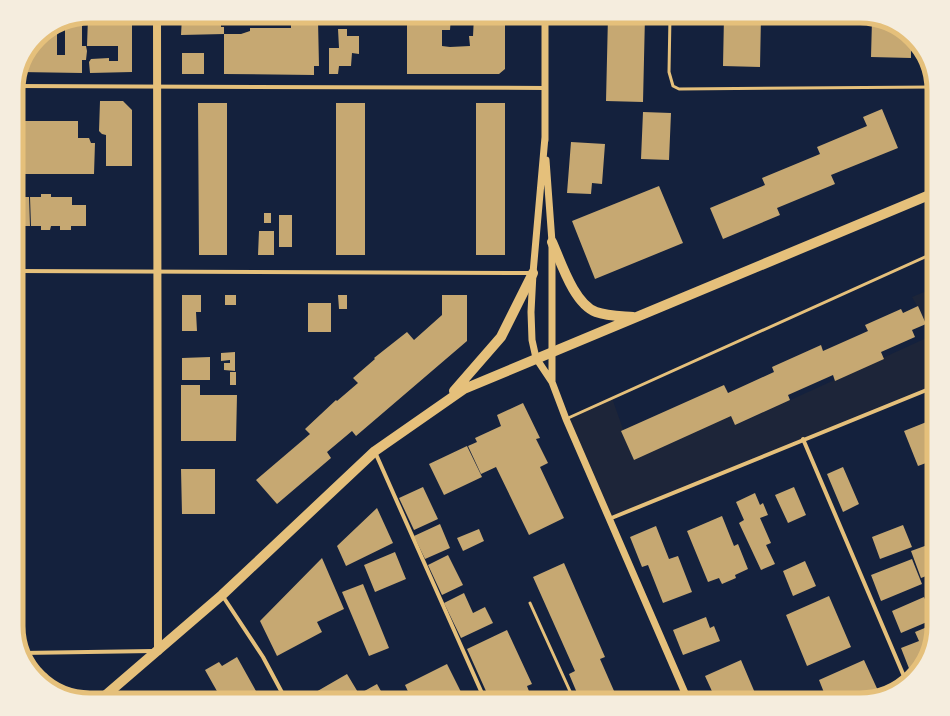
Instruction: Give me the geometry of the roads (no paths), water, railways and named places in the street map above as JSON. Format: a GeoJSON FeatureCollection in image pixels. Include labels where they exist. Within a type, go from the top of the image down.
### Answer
{"type":"FeatureCollection","features":[{"type":"Feature","properties":{"kind":"main road"},"geometry":{"type":"LineString","coordinates":[[157,23],[158,651]]}},
{"type":"Feature","properties":{"kind":"main road"},"geometry":{"type":"LineString","coordinates":[[108,693],[222,595],[374,451],[448,399],[484,379],[927,197]]}},
{"type":"Feature","properties":{"kind":"main road"},"geometry":{"type":"LineString","coordinates":[[552,242],[575,292],[585,305],[603,314],[635,317]]}},
{"type":"Feature","properties":{"kind":"main road"},"geometry":{"type":"LineString","coordinates":[[448,399],[501,337],[533,273]]}},
{"type":"Feature","properties":{"kind":"street"},"geometry":{"type":"LineString","coordinates":[[544,23],[545,137],[552,242],[552,382]]}},
{"type":"Feature","properties":{"kind":"street"},"geometry":{"type":"LineString","coordinates":[[23,86],[545,88]]}},
{"type":"Feature","properties":{"kind":"street"},"geometry":{"type":"LineString","coordinates":[[545,137],[533,273],[531,327],[536,358],[552,382],[566,419],[685,693]]}},
{"type":"Feature","properties":{"kind":"street"},"geometry":{"type":"LineString","coordinates":[[23,271],[533,273]]}},
{"type":"Feature","properties":{"kind":"street"},"geometry":{"type":"LineString","coordinates":[[610,519],[927,389]]}},
{"type":"Feature","properties":{"kind":"street"},"geometry":{"type":"LineString","coordinates":[[803,439],[904,676]]}},
{"type":"Feature","properties":{"kind":"street"},"geometry":{"type":"LineString","coordinates":[[374,451],[482,693]]}},
{"type":"Feature","properties":{"kind":"street"},"geometry":{"type":"LineString","coordinates":[[222,595],[263,657],[282,693]]}},
{"type":"Feature","properties":{"kind":"street"},"geometry":{"type":"LineString","coordinates":[[29,653],[158,651]]}},
{"type":"Feature","properties":{"kind":"lane"},"geometry":{"type":"LineString","coordinates":[[670,23],[669,72],[673,86],[679,89],[927,86]]}},
{"type":"Feature","properties":{"kind":"lane"},"geometry":{"type":"LineString","coordinates":[[566,419],[927,256]]}},
{"type":"Feature","properties":{"kind":"lane"},"geometry":{"type":"LineString","coordinates":[[530,603],[571,693]]}}]}
